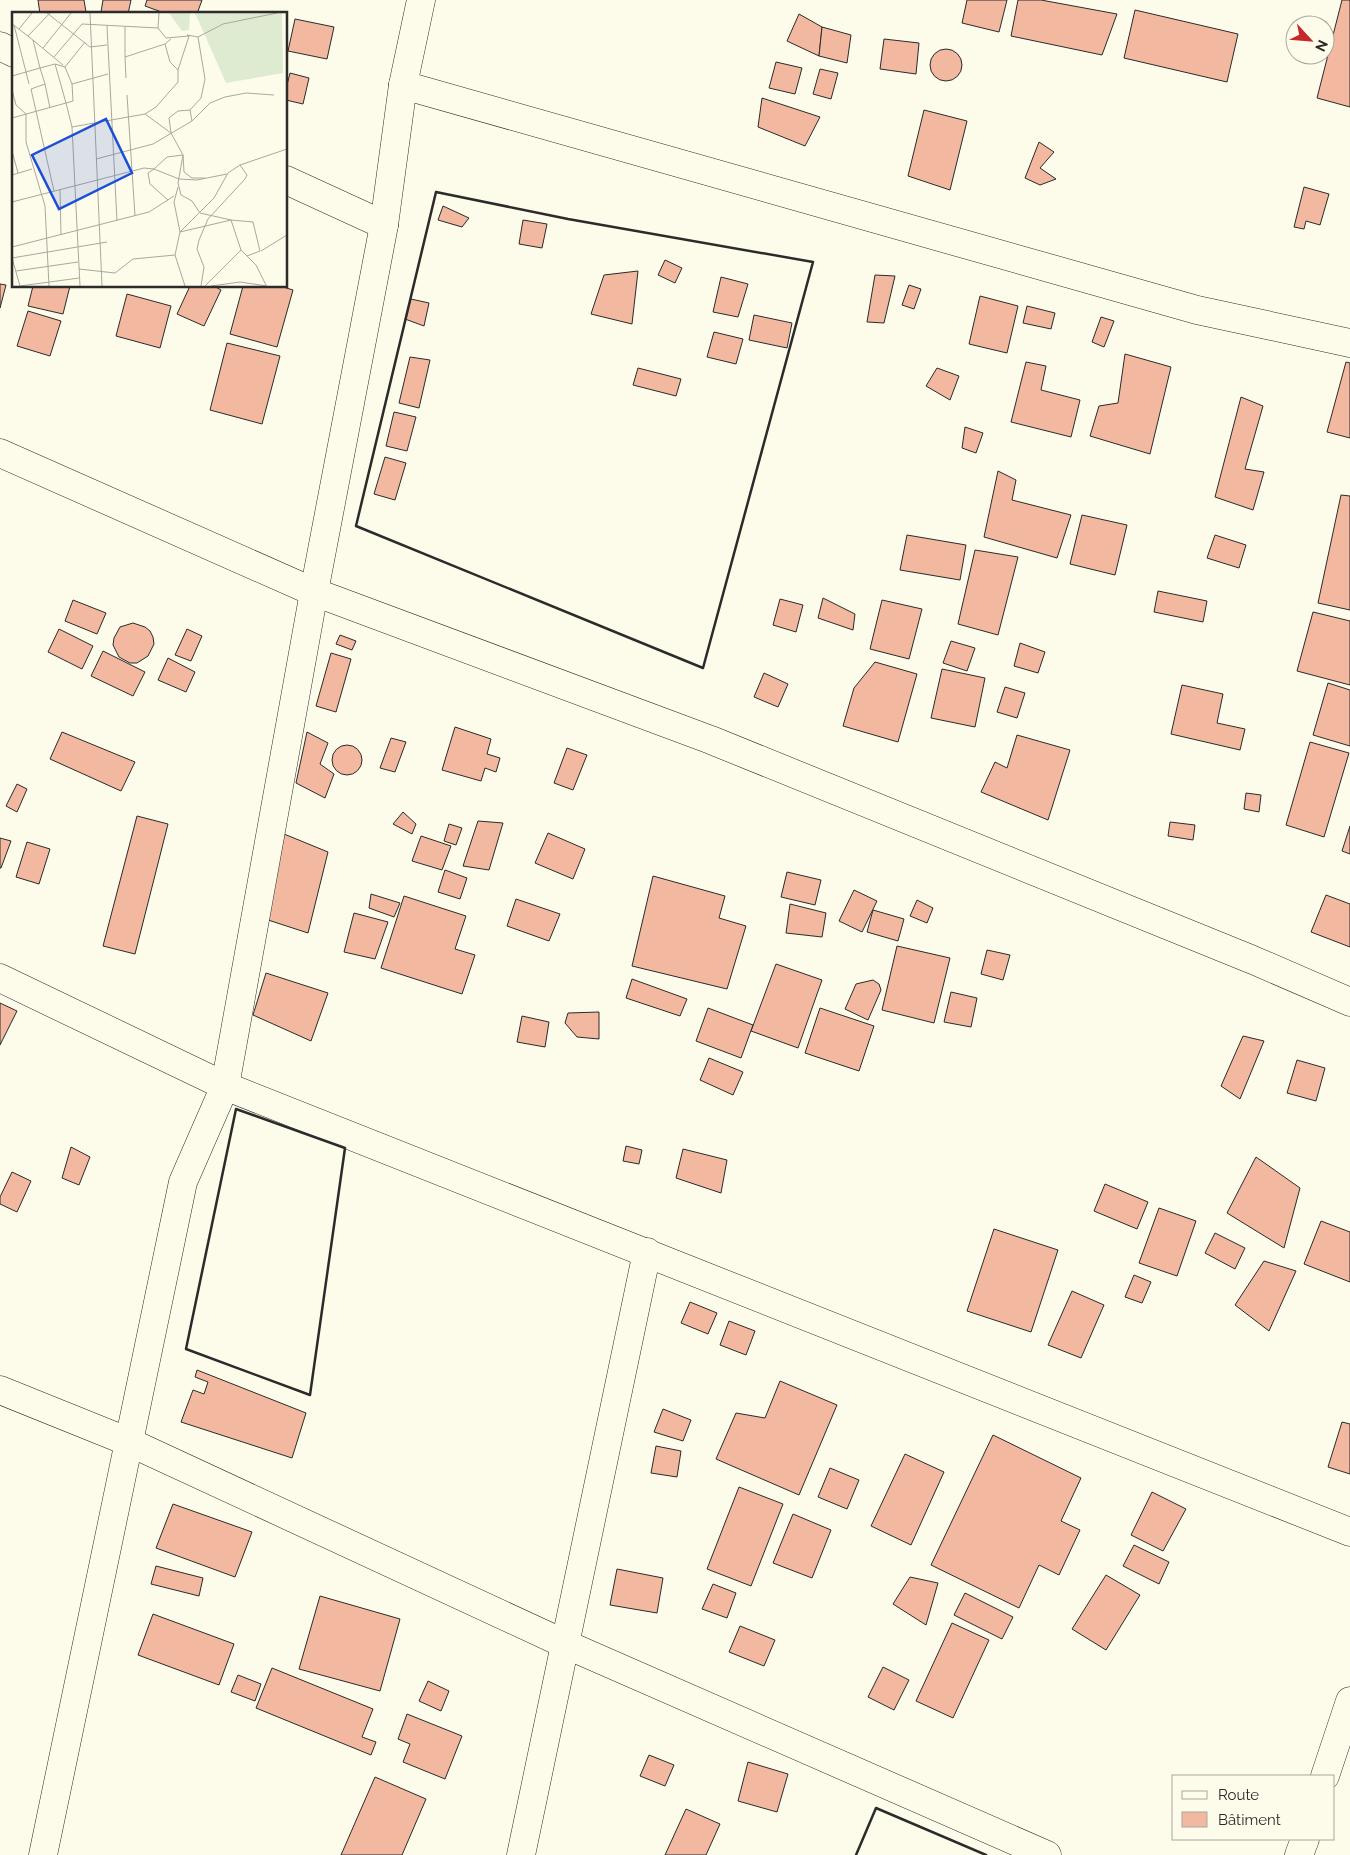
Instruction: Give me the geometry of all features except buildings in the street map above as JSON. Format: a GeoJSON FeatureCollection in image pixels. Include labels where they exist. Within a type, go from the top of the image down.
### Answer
{"type":"FeatureCollection","features":[{"type":"Feature","properties":{"kind":"street"},"geometry":{"type":"LineString","coordinates":[[43,1855],[183,1182],[225,1086],[314,592],[384,225],[402,85],[421,0]]}},
{"type":"Feature","properties":{"kind":"street"},"geometry":{"type":"LineString","coordinates":[[0,46],[12,52]]}},
{"type":"Feature","properties":{"kind":"street"},"geometry":{"type":"LineString","coordinates":[[402,85],[1197,310],[1350,343]]}},
{"type":"Feature","properties":{"kind":"street"},"geometry":{"type":"LineString","coordinates":[[288,181],[384,225]]}},
{"type":"Feature","properties":{"kind":"street"},"geometry":{"type":"LineString","coordinates":[[0,453],[314,592],[720,744],[1244,956],[1350,1002]]}},
{"type":"Feature","properties":{"kind":"street"},"geometry":{"type":"LineString","coordinates":[[0,978],[225,1086],[1350,1532]]}},
{"type":"Feature","properties":{"kind":"street"},"geometry":{"type":"LineString","coordinates":[[521,1855],[647,1252]]}},
{"type":"Feature","properties":{"kind":"street"},"geometry":{"type":"LineString","coordinates":[[0,1390],[129,1442],[565,1644],[1047,1855]]}},
{"type":"Feature","properties":{"kind":"street"},"geometry":{"type":"LineString","coordinates":[[1325,1775],[1350,1702]]}},
{"type":"Feature","properties":{"kind":"street"},"geometry":{"type":"LineString","coordinates":[[1299,1855],[1305,1840]]}},
{"type":"Feature","properties":{"kind":"wall"},"geometry":{"type":"LineString","coordinates":[[436,192],[568,219],[813,262],[703,668],[356,526],[436,192]]}},
{"type":"Feature","properties":{"kind":"wall"},"geometry":{"type":"LineString","coordinates":[[236,1109],[345,1148],[310,1395],[186,1349],[236,1109]]}},
{"type":"Feature","properties":{"kind":"wall"},"geometry":{"type":"LineString","coordinates":[[856,1855],[876,1808],[986,1855]]}}]}
